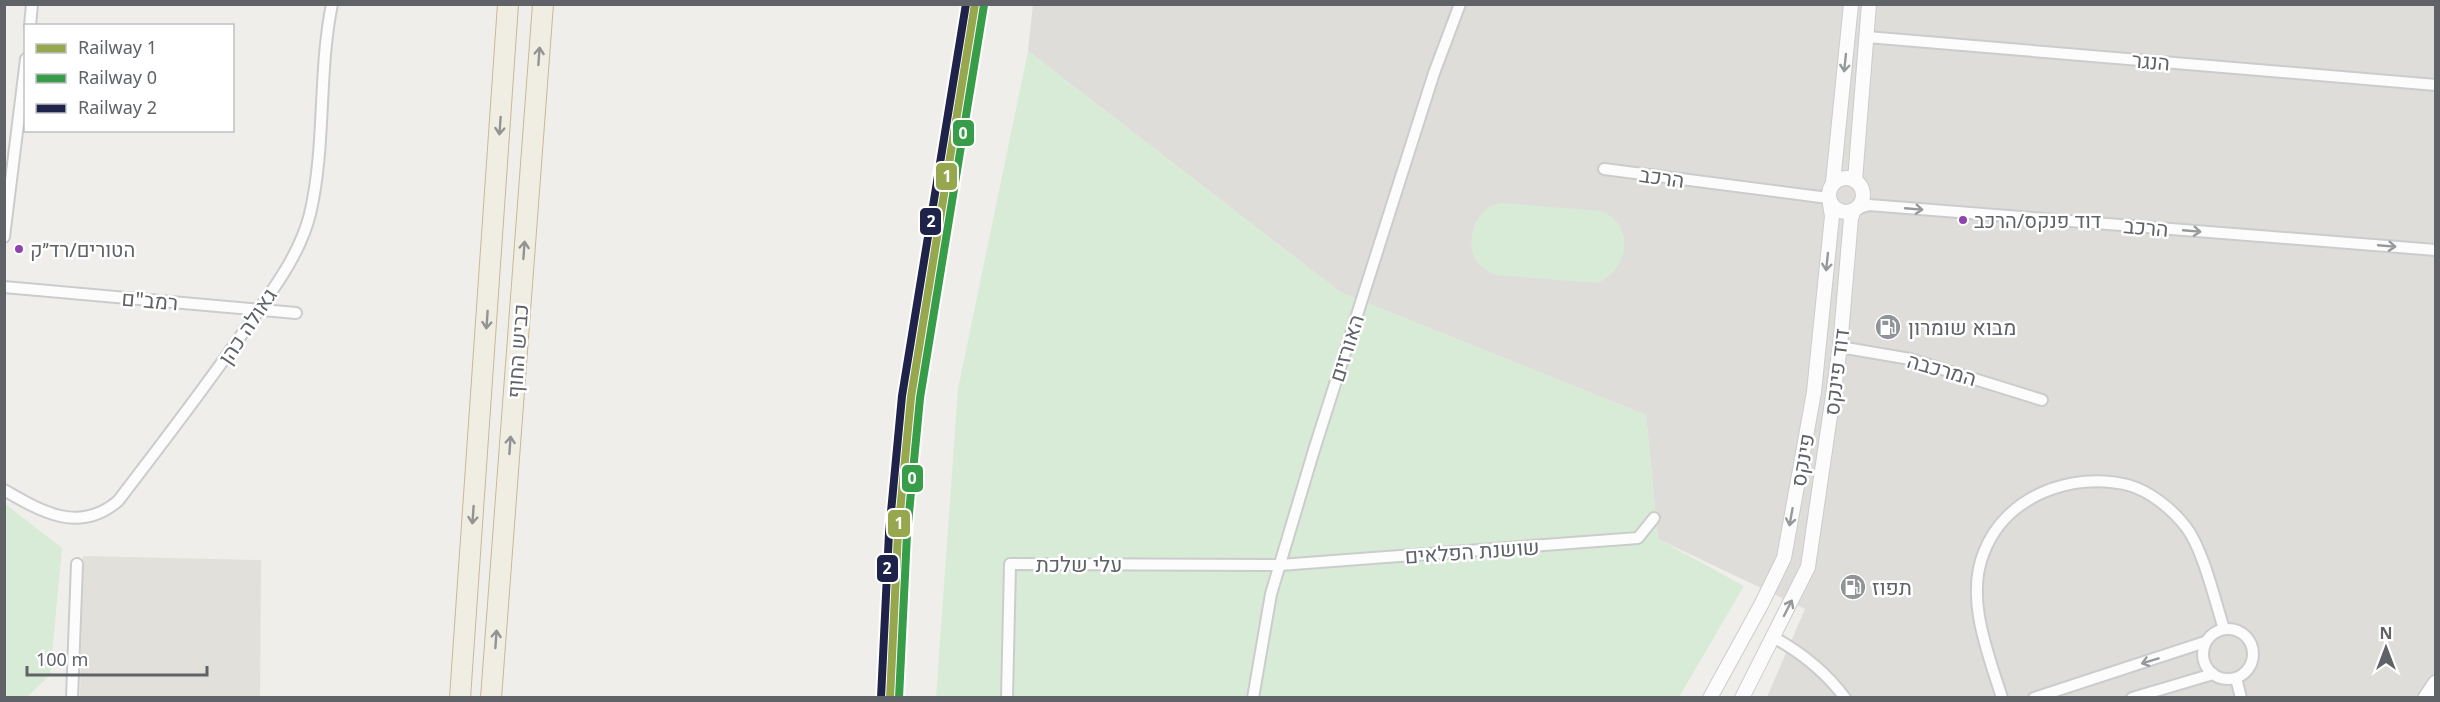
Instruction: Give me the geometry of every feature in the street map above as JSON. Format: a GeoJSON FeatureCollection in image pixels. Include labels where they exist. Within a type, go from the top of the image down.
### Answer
{"type":"FeatureCollection","features":[{"type":"Feature","properties":{"kind":"highway","name":"כביש החוף"},"geometry":{"type":"LineString","coordinates":[[460,698],[508,4]]}},
{"type":"Feature","properties":{"kind":"highway","name":"כביש החוף"},"geometry":{"type":"LineString","coordinates":[[491,698],[543,4]]}},
{"type":"Feature","properties":{"kind":"main road"},"geometry":{"type":"LineString","coordinates":[[2426,698],[2436,683]]}},
{"type":"Feature","properties":{"kind":"street"},"geometry":{"type":"LineString","coordinates":[[30,24],[32,4]]}},
{"type":"Feature","properties":{"kind":"street","name":"גאולה כהן"},"geometry":{"type":"LineString","coordinates":[[4,490],[60,516],[76,519],[92,517],[106,511],[118,501],[132,483],[221,365],[259,310],[293,256],[310,215],[330,19],[329,4]]}},
{"type":"Feature","properties":{"kind":"street","name":"האורזים"},"geometry":{"type":"LineString","coordinates":[[1253,698],[1271,594],[1426,96],[1460,4]]}},
{"type":"Feature","properties":{"kind":"street"},"geometry":{"type":"LineString","coordinates":[[1851,4],[1833,182],[1830,187],[1829,201],[1839,211],[1855,209],[1861,203],[1863,193],[1855,180],[1869,4]]}},
{"type":"Feature","properties":{"kind":"street","name":"הנגר"},"geometry":{"type":"LineString","coordinates":[[1867,38],[2436,86]]}},
{"type":"Feature","properties":{"kind":"street"},"geometry":{"type":"LineString","coordinates":[[4,237],[24,75]]}},
{"type":"Feature","properties":{"kind":"street","name":"הרכב"},"geometry":{"type":"LineString","coordinates":[[1604,169],[1829,201]]}},
{"type":"Feature","properties":{"kind":"street"},"geometry":{"type":"LineString","coordinates":[[1833,182],[1843,178],[1855,180]]}},
{"type":"Feature","properties":{"kind":"street","name":"פינקס"},"geometry":{"type":"LineString","coordinates":[[1710,698],[1784,558],[1814,392],[1832,216],[1829,201]]}},
{"type":"Feature","properties":{"kind":"street","name":"הרכב"},"geometry":{"type":"LineString","coordinates":[[1855,209],[1869,205],[2436,250]]}},
{"type":"Feature","properties":{"kind":"street","name":"דוד פינקס"},"geometry":{"type":"LineString","coordinates":[[1742,698],[1808,567],[1840,347],[1851,218],[1855,209]]}},
{"type":"Feature","properties":{"kind":"street","name":"רמב\"ם"},"geometry":{"type":"LineString","coordinates":[[4,287],[296,313]]}},
{"type":"Feature","properties":{"kind":"street","name":"המרכבה"},"geometry":{"type":"LineString","coordinates":[[1840,347],[1910,359],[2042,400]]}},
{"type":"Feature","properties":{"kind":"street"},"geometry":{"type":"LineString","coordinates":[[2002,698],[1983,634],[1976,590],[1983,552],[2002,522],[2028,499],[2060,485],[2095,480],[2129,485],[2161,501],[2187,528],[2205,567],[2224,629]]}},
{"type":"Feature","properties":{"kind":"street","name":"שושנת הפלאים"},"geometry":{"type":"LineString","coordinates":[[1280,565],[1638,538],[1654,518]]}},
{"type":"Feature","properties":{"kind":"street"},"geometry":{"type":"LineString","coordinates":[[72,698],[77,564]]}},
{"type":"Feature","properties":{"kind":"street","name":"עלי שלכת"},"geometry":{"type":"LineString","coordinates":[[1007,698],[1010,564],[1280,565]]}},
{"type":"Feature","properties":{"kind":"street"},"geometry":{"type":"LineString","coordinates":[[2034,698],[2205,642],[2213,633],[2224,629],[2240,631],[2246,636],[2252,646],[2251,666],[2243,675],[2236,678],[2224,679],[2213,675],[2207,669],[2203,658],[2205,642]]}},
{"type":"Feature","properties":{"kind":"street"},"geometry":{"type":"LineString","coordinates":[[1773,637],[1810,660],[1845,698]]}},
{"type":"Feature","properties":{"kind":"street"},"geometry":{"type":"LineString","coordinates":[[2133,698],[2213,675]]}},
{"type":"Feature","properties":{"kind":"street"},"geometry":{"type":"LineString","coordinates":[[2236,678],[2241,698]]}},
{"type":"Feature","properties":{"kind":"shaded area"},"geometry":{"type":"Polygon","coordinates":[[[1033,4],[2435,5],[2435,697],[1767,697],[1805,609],[1658,539],[1646,415],[1340,292],[1028,51],[1033,4]]]}},
{"type":"Feature","properties":{"kind":"shaded area"},"geometry":{"type":"Polygon","coordinates":[[[83,556],[261,560],[260,697],[80,697],[83,556]]]}},
{"type":"Feature","properties":{"kind":"green space"},"geometry":{"type":"Polygon","coordinates":[[[1028,51],[1340,292],[1646,415],[1658,539],[1744,586],[1679,697],[936,698],[958,389],[1028,51]]]}},
{"type":"Feature","properties":{"kind":"green space"},"geometry":{"type":"Polygon","coordinates":[[[1501,203],[1601,211],[1620,226],[1624,237],[1622,258],[1608,277],[1597,283],[1496,275],[1483,268],[1476,260],[1472,239],[1480,216],[1493,205],[1501,203]]]}},
{"type":"Feature","properties":{"kind":"green space"},"geometry":{"type":"Polygon","coordinates":[[[5,504],[62,548],[50,675],[27,697],[5,697],[5,504]]]}},
{"type":"Feature","properties":{"kind":"rail line","name":"2"},"geometry":{"type":"LineString","coordinates":[[881,698],[889,533],[902,396],[966,4]]}},
{"type":"Feature","properties":{"kind":"rail line","name":"1"},"geometry":{"type":"LineString","coordinates":[[890,698],[898,533],[911,397],[975,4]]}},
{"type":"Feature","properties":{"kind":"rail line","name":"0"},"geometry":{"type":"LineString","coordinates":[[899,698],[907,534],[920,398],[984,5]]}},
{"type":"Feature","properties":{"kind":"place","name":"דוד פנקס/הרכב"},"geometry":{"type":"Point","coordinates":[1963,220]}},
{"type":"Feature","properties":{"kind":"place","name":"הטורים/רד״ק"},"geometry":{"type":"Point","coordinates":[19,249]}},
{"type":"Feature","properties":{"kind":"place","name":"מבוא שומרון"},"geometry":{"type":"Point","coordinates":[1888,327]}},
{"type":"Feature","properties":{"kind":"place","name":"תפוז"},"geometry":{"type":"Point","coordinates":[1853,587]}}]}
